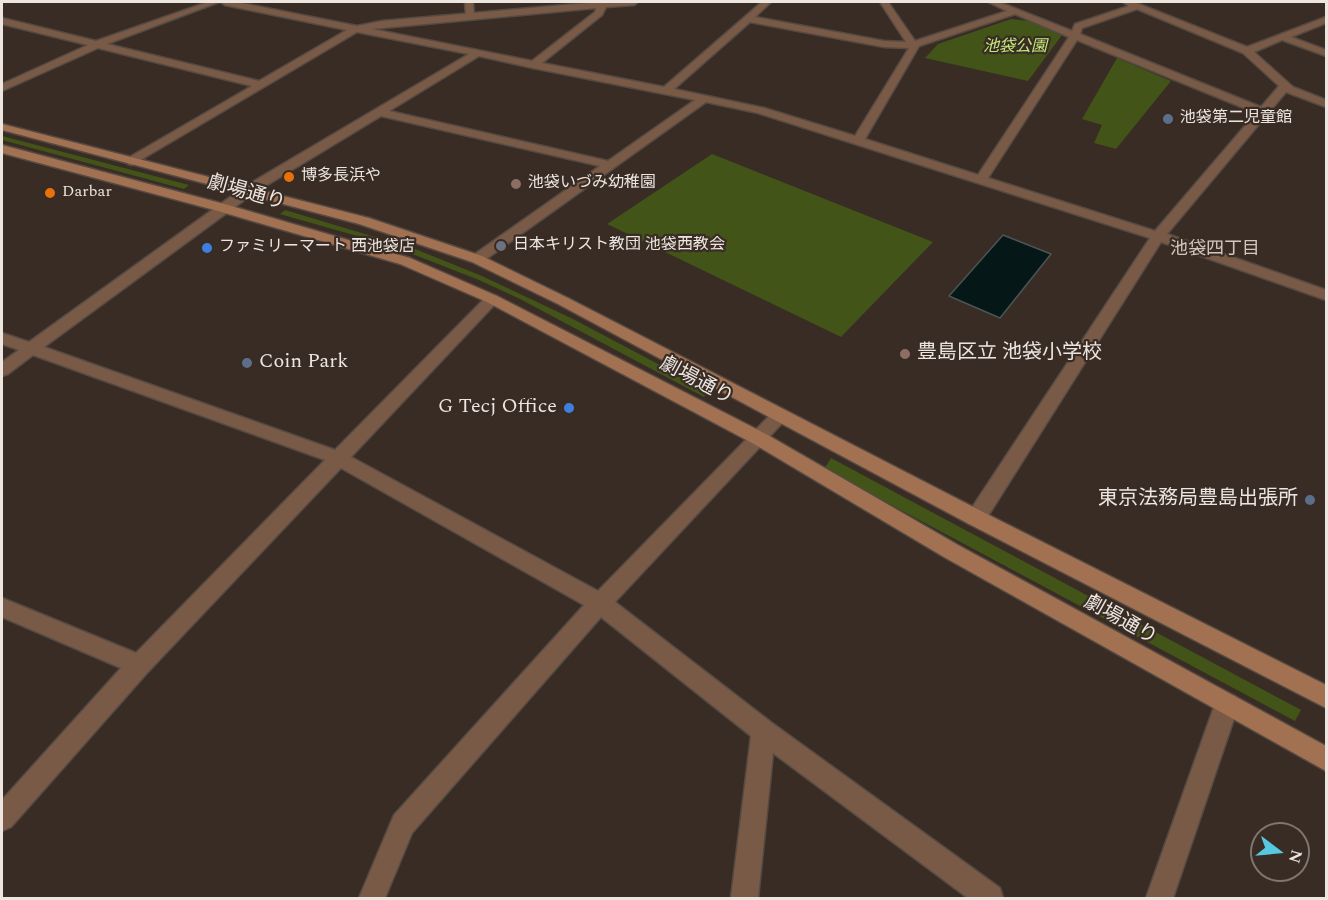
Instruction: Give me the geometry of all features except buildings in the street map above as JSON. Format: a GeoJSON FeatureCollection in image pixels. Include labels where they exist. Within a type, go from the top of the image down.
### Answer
{"type":"FeatureCollection","features":[{"type":"Feature","properties":{"kind":"street"},"geometry":{"type":"LineString","coordinates":[[2,88],[98,44],[215,2]]}},
{"type":"Feature","properties":{"kind":"street"},"geometry":{"type":"LineString","coordinates":[[225,2],[760,110],[1158,236],[1326,295]]}},
{"type":"Feature","properties":{"kind":"street"},"geometry":{"type":"LineString","coordinates":[[271,2],[291,16]]}},
{"type":"Feature","properties":{"kind":"street"},"geometry":{"type":"LineString","coordinates":[[470,2],[471,16]]}},
{"type":"Feature","properties":{"kind":"street"},"geometry":{"type":"LineString","coordinates":[[132,161],[355,30],[382,24],[634,2]]}},
{"type":"Feature","properties":{"kind":"street"},"geometry":{"type":"LineString","coordinates":[[666,91],[767,2]]}},
{"type":"Feature","properties":{"kind":"street"},"geometry":{"type":"LineString","coordinates":[[858,141],[914,47],[884,2]]}},
{"type":"Feature","properties":{"kind":"street"},"geometry":{"type":"LineString","coordinates":[[992,2],[1263,112]]}},
{"type":"Feature","properties":{"kind":"street"},"geometry":{"type":"LineString","coordinates":[[533,65],[599,13],[603,3]]}},
{"type":"Feature","properties":{"kind":"street"},"geometry":{"type":"LineString","coordinates":[[981,180],[1075,35],[1078,26],[1133,4],[1247,51],[1285,86],[1326,104]]}},
{"type":"Feature","properties":{"kind":"street"},"geometry":{"type":"LineString","coordinates":[[748,19],[884,44],[913,45],[1016,11]]}},
{"type":"Feature","properties":{"kind":"street"},"geometry":{"type":"LineString","coordinates":[[1247,51],[1326,20]]}},
{"type":"Feature","properties":{"kind":"street"},"geometry":{"type":"LineString","coordinates":[[2,21],[262,85]]}},
{"type":"Feature","properties":{"kind":"street"},"geometry":{"type":"LineString","coordinates":[[1282,37],[1326,53]]}},
{"type":"Feature","properties":{"kind":"street"},"geometry":{"type":"LineString","coordinates":[[2,370],[249,190],[476,54]]}},
{"type":"Feature","properties":{"kind":"street"},"geometry":{"type":"LineString","coordinates":[[976,518],[1158,236],[1285,86]]}},
{"type":"Feature","properties":{"kind":"street"},"geometry":{"type":"LineString","coordinates":[[477,259],[704,99]]}},
{"type":"Feature","properties":{"kind":"street"},"geometry":{"type":"LineString","coordinates":[[379,112],[610,165]]}},
{"type":"Feature","properties":{"kind":"street","name":"劇場通り"},"geometry":{"type":"LineString","coordinates":[[2,127],[364,221],[477,259],[1326,697]]}},
{"type":"Feature","properties":{"kind":"street","name":"劇場通り"},"geometry":{"type":"LineString","coordinates":[[2,149],[223,208],[405,261],[492,299],[760,439],[951,551],[1326,759]]}},
{"type":"Feature","properties":{"kind":"street"},"geometry":{"type":"LineString","coordinates":[[2,818],[139,665],[492,299]]}},
{"type":"Feature","properties":{"kind":"street"},"geometry":{"type":"LineString","coordinates":[[2,338],[338,458],[600,603],[764,731],[990,898]]}},
{"type":"Feature","properties":{"kind":"street"},"geometry":{"type":"LineString","coordinates":[[372,898],[403,824],[600,603],[760,439],[780,415]]}},
{"type":"Feature","properties":{"kind":"street"},"geometry":{"type":"LineString","coordinates":[[2,607],[139,665]]}},
{"type":"Feature","properties":{"kind":"street"},"geometry":{"type":"LineString","coordinates":[[1159,898],[1227,704]]}},
{"type":"Feature","properties":{"kind":"street"},"geometry":{"type":"LineString","coordinates":[[744,898],[764,731]]}},
{"type":"Feature","properties":{"kind":"green space","name":"池袋公園"},"geometry":{"type":"Polygon","coordinates":[[[1011,19],[1029,21],[1062,35],[1028,81],[925,58],[938,44],[1011,19]]]}},
{"type":"Feature","properties":{"kind":"green space"},"geometry":{"type":"Polygon","coordinates":[[[1117,58],[1171,81],[1116,149],[1094,143],[1102,125],[1082,119],[1117,58]]]}},
{"type":"Feature","properties":{"kind":"green space"},"geometry":{"type":"Polygon","coordinates":[[[2,136],[189,185],[184,189],[2,140],[2,136]]]}},
{"type":"Feature","properties":{"kind":"green space"},"geometry":{"type":"Polygon","coordinates":[[[712,154],[933,242],[841,337],[607,224],[712,154]]]}},
{"type":"Feature","properties":{"kind":"green space"},"geometry":{"type":"Polygon","coordinates":[[[285,210],[415,249],[482,276],[573,319],[709,391],[704,397],[520,299],[479,280],[392,246],[280,214],[285,210]]]}},
{"type":"Feature","properties":{"kind":"green space"},"geometry":{"type":"Polygon","coordinates":[[[831,458],[1301,710],[1295,721],[824,469],[831,458]]]}},
{"type":"Feature","properties":{"kind":"shaded area"},"geometry":{"type":"Polygon","coordinates":[[[1003,235],[1051,254],[1000,318],[949,296],[1003,235]]]}},
{"type":"Feature","properties":{"kind":"place","name":"池袋第二児童館"},"geometry":{"type":"Point","coordinates":[1168,119]}},
{"type":"Feature","properties":{"kind":"place","name":"博多長浜や"},"geometry":{"type":"Point","coordinates":[289,177]}},
{"type":"Feature","properties":{"kind":"place","name":"池袋いづみ幼稚園"},"geometry":{"type":"Point","coordinates":[516,184]}},
{"type":"Feature","properties":{"kind":"place","name":"Darbar"},"geometry":{"type":"Point","coordinates":[50,193]}},
{"type":"Feature","properties":{"kind":"place","name":"日本キリスト教団 池袋西教会"},"geometry":{"type":"Point","coordinates":[501,246]}},
{"type":"Feature","properties":{"kind":"place","name":"ファミリーマート 西池袋店"},"geometry":{"type":"Point","coordinates":[207,248]}},
{"type":"Feature","properties":{"kind":"place","name":"豊島区立 池袋小学校"},"geometry":{"type":"Point","coordinates":[905,354]}},
{"type":"Feature","properties":{"kind":"place","name":"Coin Park"},"geometry":{"type":"Point","coordinates":[247,363]}},
{"type":"Feature","properties":{"kind":"place","name":"G Tecj Office"},"geometry":{"type":"Point","coordinates":[569,408]}},
{"type":"Feature","properties":{"kind":"place","name":"東京法務局豊島出張所"},"geometry":{"type":"Point","coordinates":[1310,500]}},
{"type":"Feature","properties":{"kind":"district","name":"池袋四丁目"},"geometry":{"type":"Point","coordinates":[1215,250]}}]}
